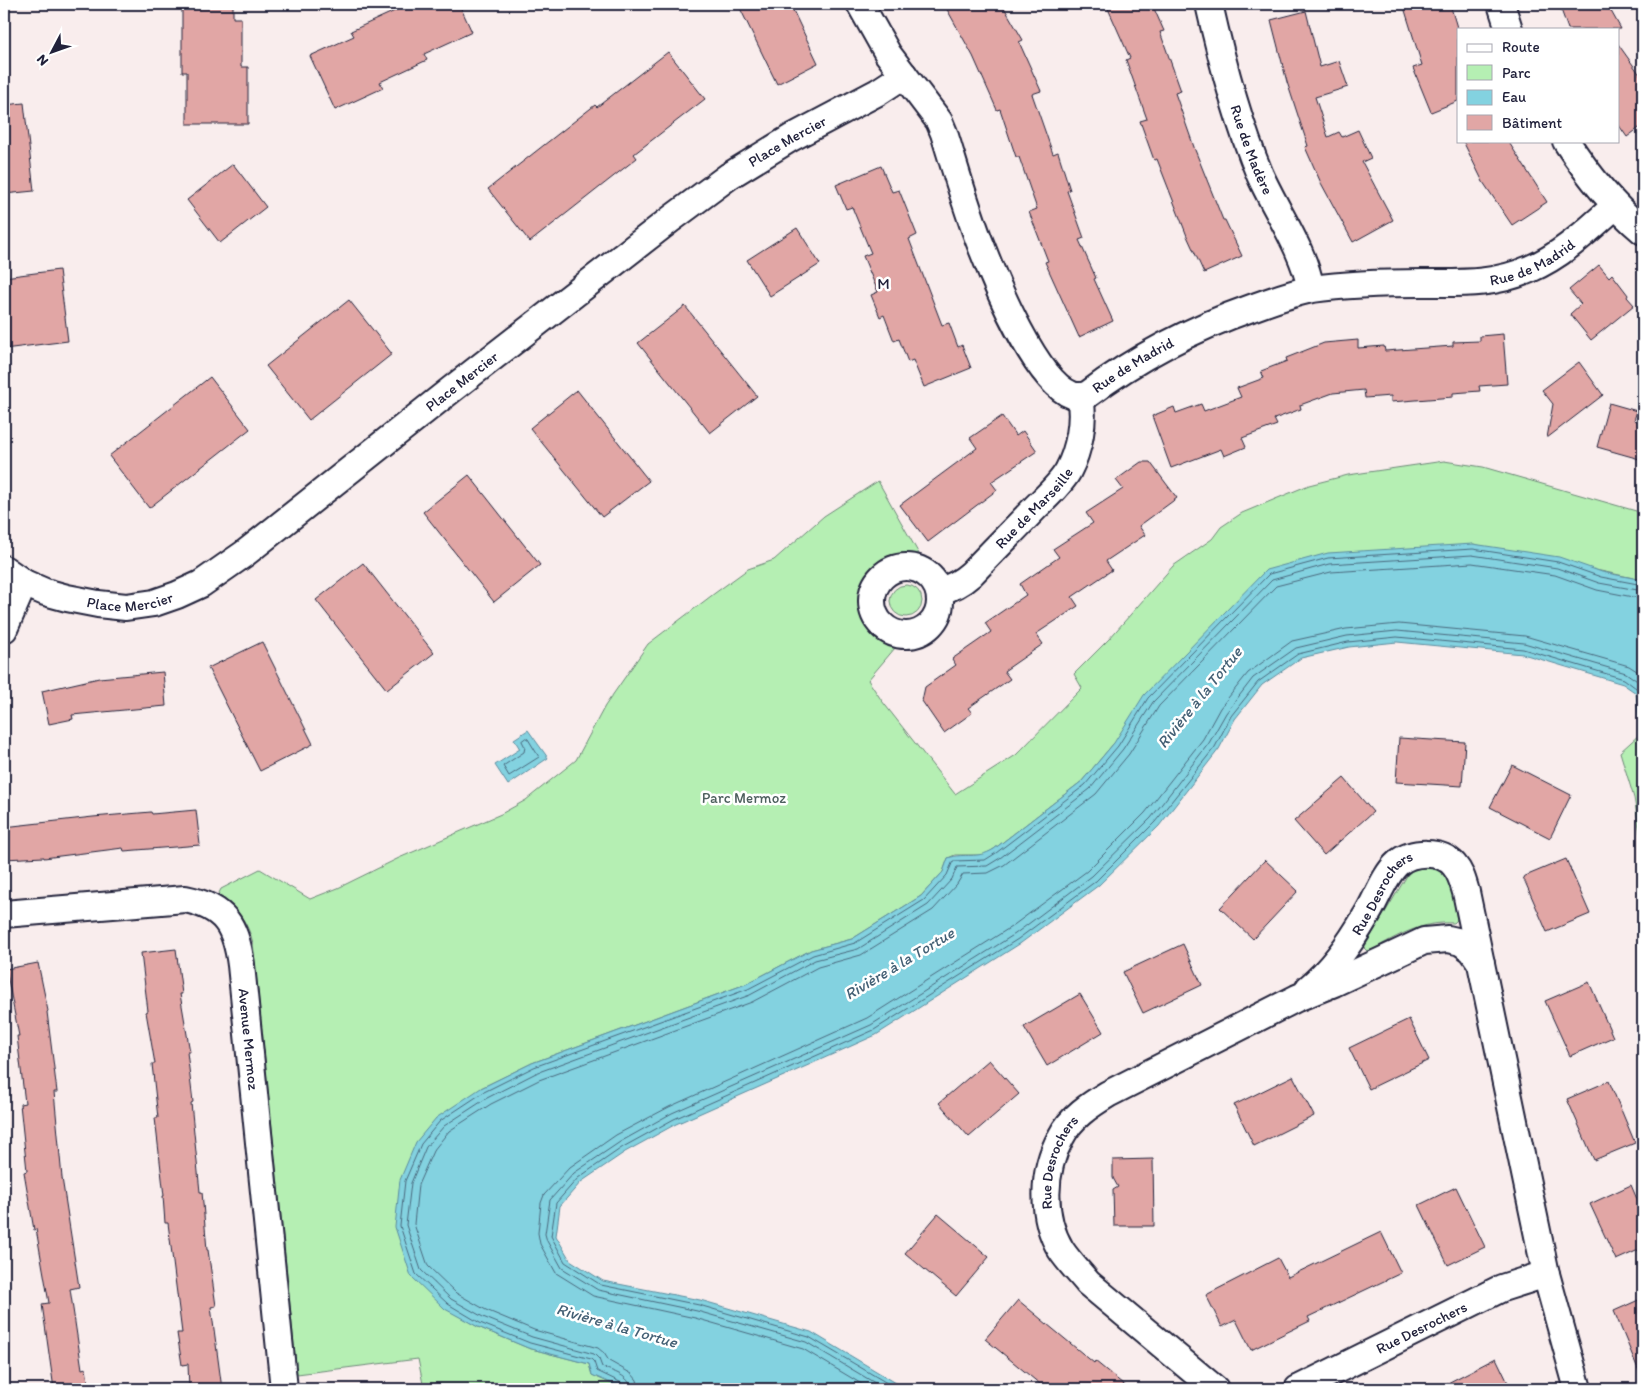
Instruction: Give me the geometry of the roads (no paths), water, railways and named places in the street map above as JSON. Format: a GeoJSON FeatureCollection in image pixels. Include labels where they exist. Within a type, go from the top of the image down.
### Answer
{"type":"FeatureCollection","features":[{"type":"Feature","properties":{"kind":"street","name":"Rue de Madrid"},"geometry":{"type":"LineString","coordinates":[[860,4],[884,47],[931,110],[944,133],[982,248],[1025,340],[1047,375],[1062,390],[1072,395],[1080,397],[1087,394],[1144,356],[1196,330],[1227,316],[1278,298],[1311,290],[1392,283],[1475,283],[1513,276],[1531,269],[1565,249],[1615,206]]}},
{"type":"Feature","properties":{"kind":"street","name":"Rue de Madère"},"geometry":{"type":"LineString","coordinates":[[1208,4],[1241,123],[1261,176],[1305,265],[1311,290]]}},
{"type":"Feature","properties":{"kind":"street"},"geometry":{"type":"LineString","coordinates":[[1501,4],[1509,28]]}},
{"type":"Feature","properties":{"kind":"street","name":"Place Mercier"},"geometry":{"type":"LineString","coordinates":[[14,576],[45,592],[67,598],[98,604],[126,606],[154,603],[177,596],[201,584],[244,554],[452,389],[664,224],[729,176],[791,138],[878,92],[904,75]]}},
{"type":"Feature","properties":{"kind":"street"},"geometry":{"type":"LineString","coordinates":[[1567,142],[1615,206],[1643,231]]}},
{"type":"Feature","properties":{"kind":"street","name":"Rue de Marseille"},"geometry":{"type":"LineString","coordinates":[[939,591],[960,583],[971,574],[1067,472],[1073,459],[1081,428],[1082,411],[1080,397]]}},
{"type":"Feature","properties":{"kind":"street"},"geometry":{"type":"LineString","coordinates":[[4,629],[14,576]]}},
{"type":"Feature","properties":{"kind":"street","name":"Rue Desrochers"},"geometry":{"type":"LineString","coordinates":[[1297,998],[1334,964],[1366,916],[1396,864],[1408,856],[1425,854],[1440,856],[1453,863],[1461,875],[1466,892],[1546,1274],[1578,1389]]}},
{"type":"Feature","properties":{"kind":"street","name":"Avenue Mermoz"},"geometry":{"type":"LineString","coordinates":[[4,914],[185,899],[199,902],[212,908],[224,918],[232,930],[236,939],[241,965],[284,1389]]}},
{"type":"Feature","properties":{"kind":"street","name":"Rue Desrochers"},"geometry":{"type":"LineString","coordinates":[[1215,1389],[1088,1283],[1061,1250],[1048,1218],[1046,1202],[1047,1178],[1061,1136],[1076,1117],[1090,1105],[1297,998],[1424,941],[1448,939],[1460,942],[1472,950],[1482,962]]}},
{"type":"Feature","properties":{"kind":"street","name":"Rue Desrochers"},"geometry":{"type":"LineString","coordinates":[[1298,1389],[1502,1288],[1546,1274]]}},
{"type":"Feature","properties":{"kind":"water","name":"Rivière à la Tortue"},"geometry":{"type":"Polygon","coordinates":[[[1473,544],[1559,557],[1602,572],[1643,580],[1643,743],[1640,734],[1636,693],[1623,684],[1523,654],[1397,642],[1349,647],[1301,658],[1262,685],[1235,719],[1219,749],[1159,826],[1099,885],[1021,943],[876,1035],[676,1124],[625,1152],[581,1182],[560,1206],[556,1236],[570,1260],[603,1281],[700,1300],[811,1332],[906,1389],[624,1389],[592,1375],[589,1364],[528,1348],[478,1327],[445,1309],[411,1276],[395,1227],[400,1180],[416,1142],[436,1118],[481,1088],[532,1063],[746,984],[811,950],[852,939],[921,896],[943,872],[948,858],[982,854],[994,849],[1082,781],[1114,743],[1144,695],[1266,570],[1328,553],[1473,544]]]}},
{"type":"Feature","properties":{"kind":"water"},"geometry":{"type":"Polygon","coordinates":[[[528,730],[548,758],[508,785],[495,765],[520,749],[514,739],[528,730]]]}},
{"type":"Feature","properties":{"kind":"district","name":"M"},"geometry":{"type":"Point","coordinates":[884,283]}},
{"type":"Feature","properties":{"kind":"park label","name":"Parc Mermoz"},"geometry":{"type":"Point","coordinates":[744,798]}}]}
